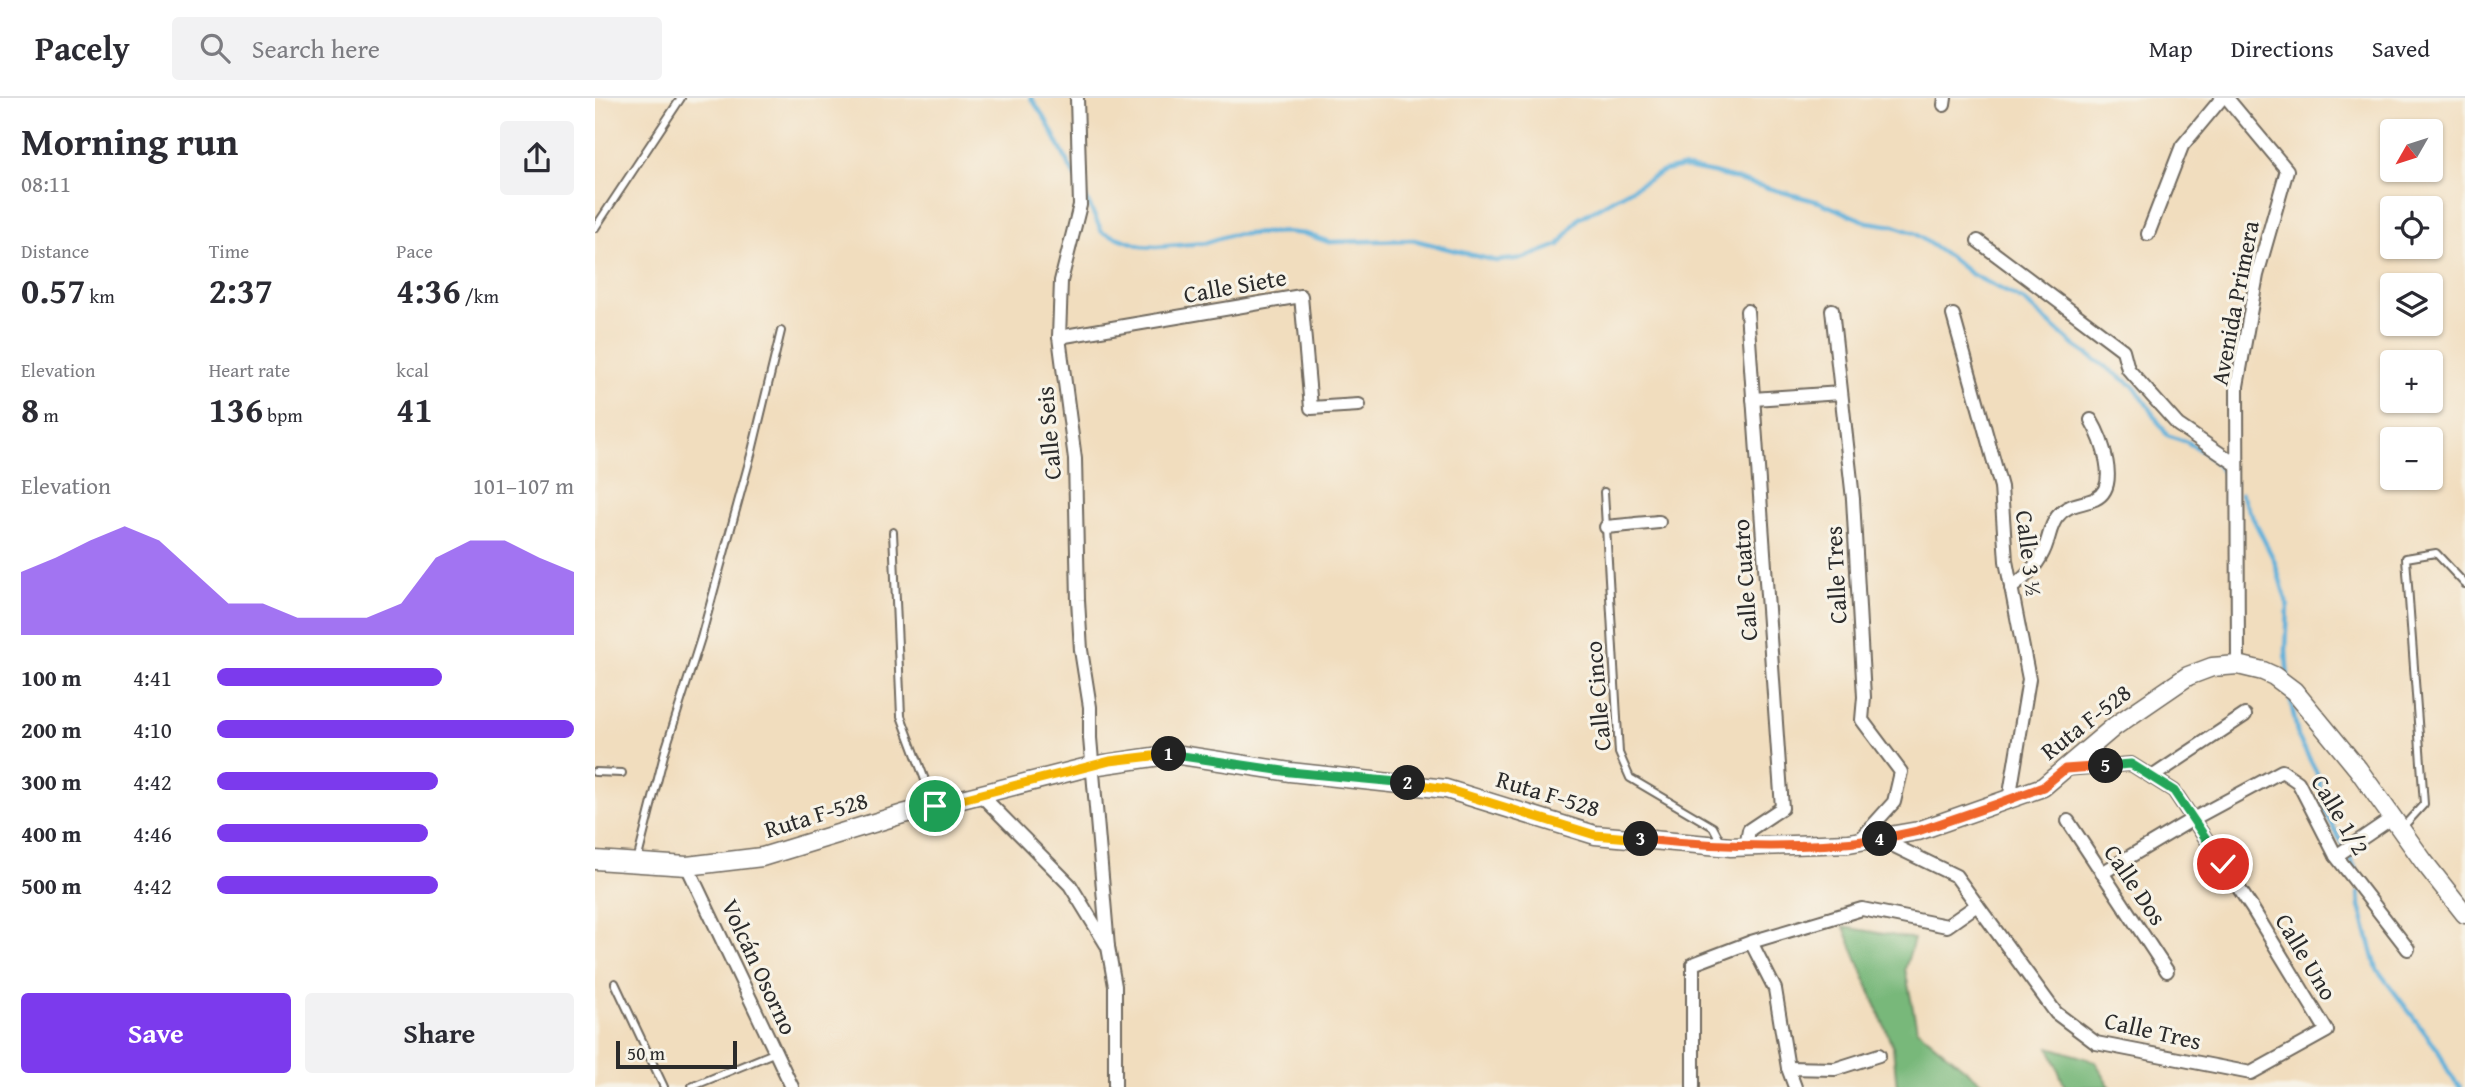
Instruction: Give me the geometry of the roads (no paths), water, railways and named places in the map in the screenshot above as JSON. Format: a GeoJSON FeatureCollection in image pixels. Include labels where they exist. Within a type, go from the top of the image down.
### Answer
{"type":"FeatureCollection","features":[{"type":"Feature","properties":{"kind":"main road","name":"Ruta F-528"},"geometry":{"type":"LineString","coordinates":[[595,860],[687,866],[762,857],[935,806],[1092,765],[1174,754],[1290,772],[1446,789],[1595,835],[1723,846],[1747,838],[1858,842],[1918,831],[2043,787],[2115,726],[2187,677],[2212,667],[2238,665],[2263,671],[2294,691],[2358,769],[2465,914]]}},
{"type":"Feature","properties":{"kind":"street","name":"Calle Seis"},"geometry":{"type":"LineString","coordinates":[[1077,98],[1080,205],[1061,281],[1059,337],[1075,459],[1081,650],[1090,707],[1092,765],[1108,947],[1115,986],[1115,1087]]}},
{"type":"Feature","properties":{"kind":"street"},"geometry":{"type":"LineString","coordinates":[[2148,234],[2182,146],[2225,98]]}},
{"type":"Feature","properties":{"kind":"street","name":"Avenida Primera"},"geometry":{"type":"LineString","coordinates":[[2225,98],[2287,170],[2257,275],[2237,386],[2238,665]]}},
{"type":"Feature","properties":{"kind":"street"},"geometry":{"type":"LineString","coordinates":[[1978,241],[2123,350],[2128,369],[2178,425],[2237,466]]}},
{"type":"Feature","properties":{"kind":"street","name":"Calle Siete"},"geometry":{"type":"LineString","coordinates":[[1059,337],[1301,296],[1311,408],[1359,405]]}},
{"type":"Feature","properties":{"kind":"street","name":"Calle Tres"},"geometry":{"type":"LineString","coordinates":[[1832,310],[1853,499],[1864,697],[1862,720],[1901,772],[1894,802],[1858,842]]}},
{"type":"Feature","properties":{"kind":"street","name":"Calle Cuatro"},"geometry":{"type":"LineString","coordinates":[[1747,311],[1781,808],[1747,838]]}},
{"type":"Feature","properties":{"kind":"street","name":"Calle 3 ½"},"geometry":{"type":"LineString","coordinates":[[1952,316],[2001,487],[2006,561],[2029,678],[2009,800]]}},
{"type":"Feature","properties":{"kind":"street"},"geometry":{"type":"LineString","coordinates":[[1753,398],[1841,393]]}},
{"type":"Feature","properties":{"kind":"street"},"geometry":{"type":"LineString","coordinates":[[2011,588],[2038,563],[2058,516],[2070,506],[2099,497],[2105,490],[2105,455],[2091,420]]}},
{"type":"Feature","properties":{"kind":"street"},"geometry":{"type":"LineString","coordinates":[[1606,527],[1659,522],[1635,524]]}},
{"type":"Feature","properties":{"kind":"street"},"geometry":{"type":"LineString","coordinates":[[2152,777],[2245,715]]}},
{"type":"Feature","properties":{"kind":"street","name":"Calle Uno"},"geometry":{"type":"LineString","coordinates":[[2065,769],[2131,764],[2174,791],[2252,908],[2326,1031],[2251,1073]]}},
{"type":"Feature","properties":{"kind":"street","name":"Calle 1/2"},"geometry":{"type":"LineString","coordinates":[[2102,873],[2193,819],[2282,771],[2298,782],[2336,856],[2408,949]]}},
{"type":"Feature","properties":{"kind":"street"},"geometry":{"type":"LineString","coordinates":[[981,795],[1070,885],[1108,947]]}},
{"type":"Feature","properties":{"kind":"street","name":"Calle Dos"},"geometry":{"type":"LineString","coordinates":[[2068,821],[2167,971]]}},
{"type":"Feature","properties":{"kind":"street"},"geometry":{"type":"LineString","coordinates":[[2336,856],[2396,823]]}},
{"type":"Feature","properties":{"kind":"street","name":"Calle Tres"},"geometry":{"type":"LineString","coordinates":[[1880,839],[1956,876],[2056,1013],[2096,1043],[2251,1073]]}},
{"type":"Feature","properties":{"kind":"street","name":"Volcán Osorno"},"geometry":{"type":"LineString","coordinates":[[687,866],[792,1087]]}},
{"type":"Feature","properties":{"kind":"street"},"geometry":{"type":"LineString","coordinates":[[1693,1087],[1693,964],[1751,942],[1862,909],[1947,926],[1977,905]]}},
{"type":"Feature","properties":{"kind":"street"},"geometry":{"type":"LineString","coordinates":[[1751,942],[1775,989],[1788,1068],[1795,1087]]}},
{"type":"Feature","properties":{"kind":"street"},"geometry":{"type":"LineString","coordinates":[[1788,1068],[1835,1069],[1879,1055]]}},
{"type":"Feature","properties":{"kind":"lane"},"geometry":{"type":"LineString","coordinates":[[595,228],[681,98]]}},
{"type":"Feature","properties":{"kind":"lane"},"geometry":{"type":"LineString","coordinates":[[637,863],[665,751],[701,638],[734,518],[781,331]]}},
{"type":"Feature","properties":{"kind":"lane","name":"Calle Cinco"},"geometry":{"type":"LineString","coordinates":[[1604,492],[1619,753],[1630,778],[1713,827],[1723,846]]}},
{"type":"Feature","properties":{"kind":"lane"},"geometry":{"type":"LineString","coordinates":[[893,532],[901,716],[935,806]]}},
{"type":"Feature","properties":{"kind":"lane"},"geometry":{"type":"LineString","coordinates":[[2396,823],[2424,804],[2406,558],[2436,553],[2465,584]]}},
{"type":"Feature","properties":{"kind":"lane"},"geometry":{"type":"LineString","coordinates":[[595,772],[622,773]]}},
{"type":"Feature","properties":{"kind":"lane"},"geometry":{"type":"LineString","coordinates":[[615,983],[664,1087]]}},
{"type":"Feature","properties":{"kind":"lane"},"geometry":{"type":"LineString","coordinates":[[691,1087],[776,1052]]}},
{"type":"Feature","properties":{"kind":"waterway"},"geometry":{"type":"LineString","coordinates":[[1031,98],[1046,120],[1075,177]]}},
{"type":"Feature","properties":{"kind":"waterway"},"geometry":{"type":"LineString","coordinates":[[1084,194],[1102,232],[1141,246],[1205,243],[1230,235],[1284,232],[1306,234],[1329,242],[1414,240],[1496,261],[1525,258],[1559,245],[1578,219],[1664,171],[1682,167],[1713,173],[1819,202],[1867,222],[1894,226],[1914,233],[1971,274],[2024,301],[2075,346],[2135,387],[2167,435],[2187,442],[2207,454],[2234,484]]}},
{"type":"Feature","properties":{"kind":"waterway"},"geometry":{"type":"LineString","coordinates":[[2241,494],[2274,560],[2288,606],[2288,681]]}},
{"type":"Feature","properties":{"kind":"waterway"},"geometry":{"type":"LineString","coordinates":[[2290,697],[2298,737],[2317,773],[2326,813],[2357,871],[2358,880]]}},
{"type":"Feature","properties":{"kind":"waterway"},"geometry":{"type":"LineString","coordinates":[[2359,892],[2360,906],[2377,969],[2438,1050],[2449,1073],[2460,1087]]}}]}
